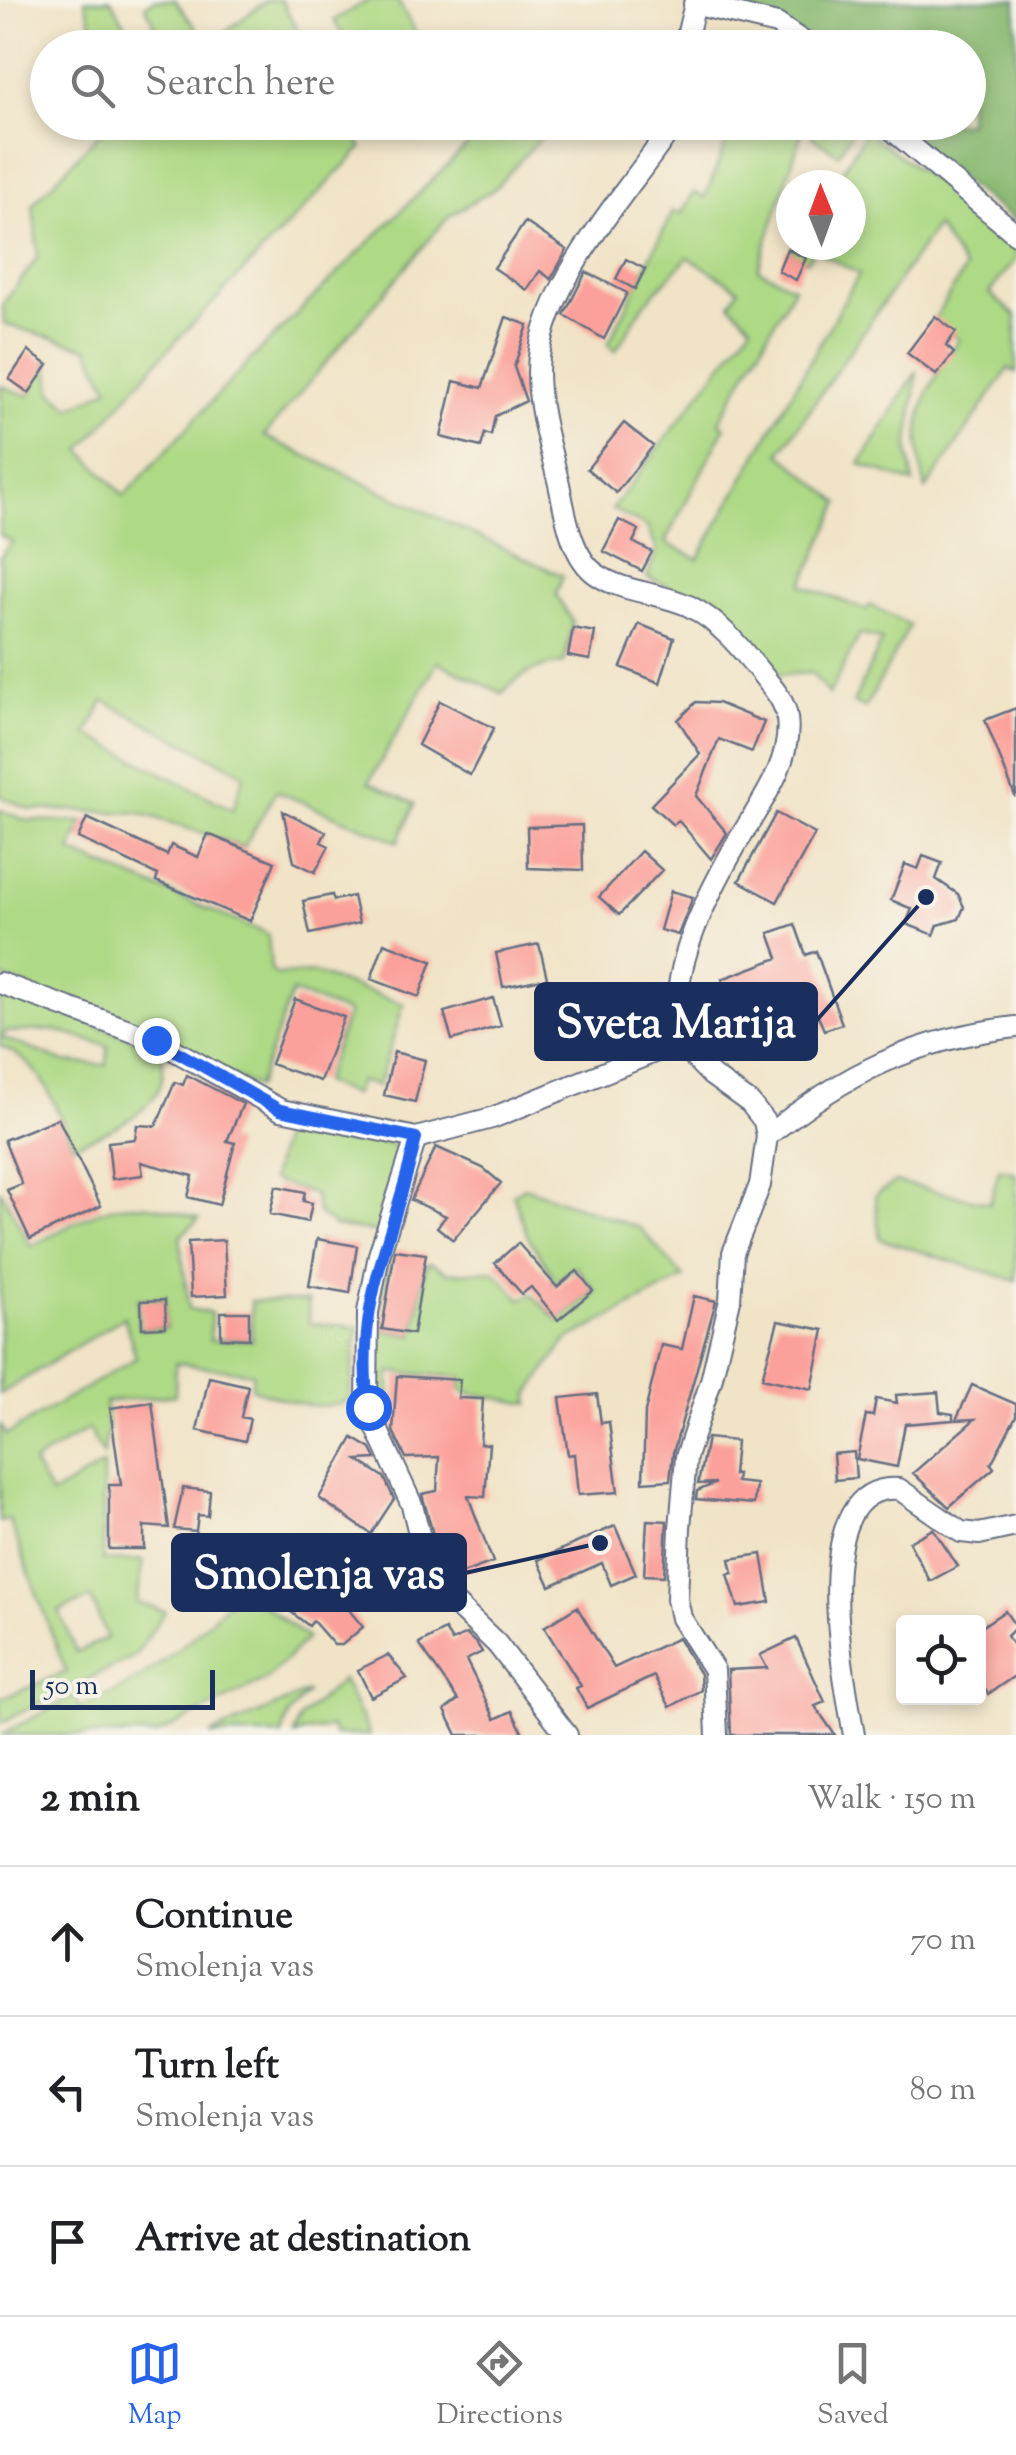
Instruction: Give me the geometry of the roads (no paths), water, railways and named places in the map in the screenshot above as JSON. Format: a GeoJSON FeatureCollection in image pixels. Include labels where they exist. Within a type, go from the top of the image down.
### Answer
{"type":"FeatureCollection","features":[{"type":"Feature","properties":{"kind":"street"},"geometry":{"type":"LineString","coordinates":[[688,30],[695,2],[777,24],[786,30]]}},
{"type":"Feature","properties":{"kind":"street"},"geometry":{"type":"LineString","coordinates":[[663,140],[564,283],[545,326],[538,372],[565,510],[580,554],[591,571],[609,582],[687,606],[711,620],[761,673],[787,716],[786,738],[775,777],[709,897],[674,993],[679,1042],[711,1075],[750,1103],[764,1121],[767,1136],[760,1184],[733,1254],[730,1300],[711,1381],[686,1456],[677,1600],[687,1629],[714,1670],[717,1735]]}},
{"type":"Feature","properties":{"kind":"street"},"geometry":{"type":"LineString","coordinates":[[904,140],[1016,234]]}},
{"type":"Feature","properties":{"kind":"street"},"geometry":{"type":"LineString","coordinates":[[0,983],[156,1040],[280,1110],[416,1138],[492,1118],[679,1042]]}},
{"type":"Feature","properties":{"kind":"street"},"geometry":{"type":"LineString","coordinates":[[767,1136],[805,1106],[879,1061],[933,1043],[1016,1027]]}},
{"type":"Feature","properties":{"kind":"street"},"geometry":{"type":"LineString","coordinates":[[416,1138],[380,1255],[368,1312],[368,1407],[412,1505],[423,1550],[446,1595],[497,1644],[567,1735]]}},
{"type":"Feature","properties":{"kind":"street"},"geometry":{"type":"LineString","coordinates":[[854,1735],[834,1579],[839,1552],[863,1502],[874,1492],[899,1489],[961,1532],[979,1534],[1016,1526]]}},
{"type":"Feature","properties":{"kind":"place","name":"Sveta Marija"},"geometry":{"type":"Point","coordinates":[926,897]}},
{"type":"Feature","properties":{"kind":"place","name":"Smolenja vas"},"geometry":{"type":"Point","coordinates":[600,1543]}}]}
